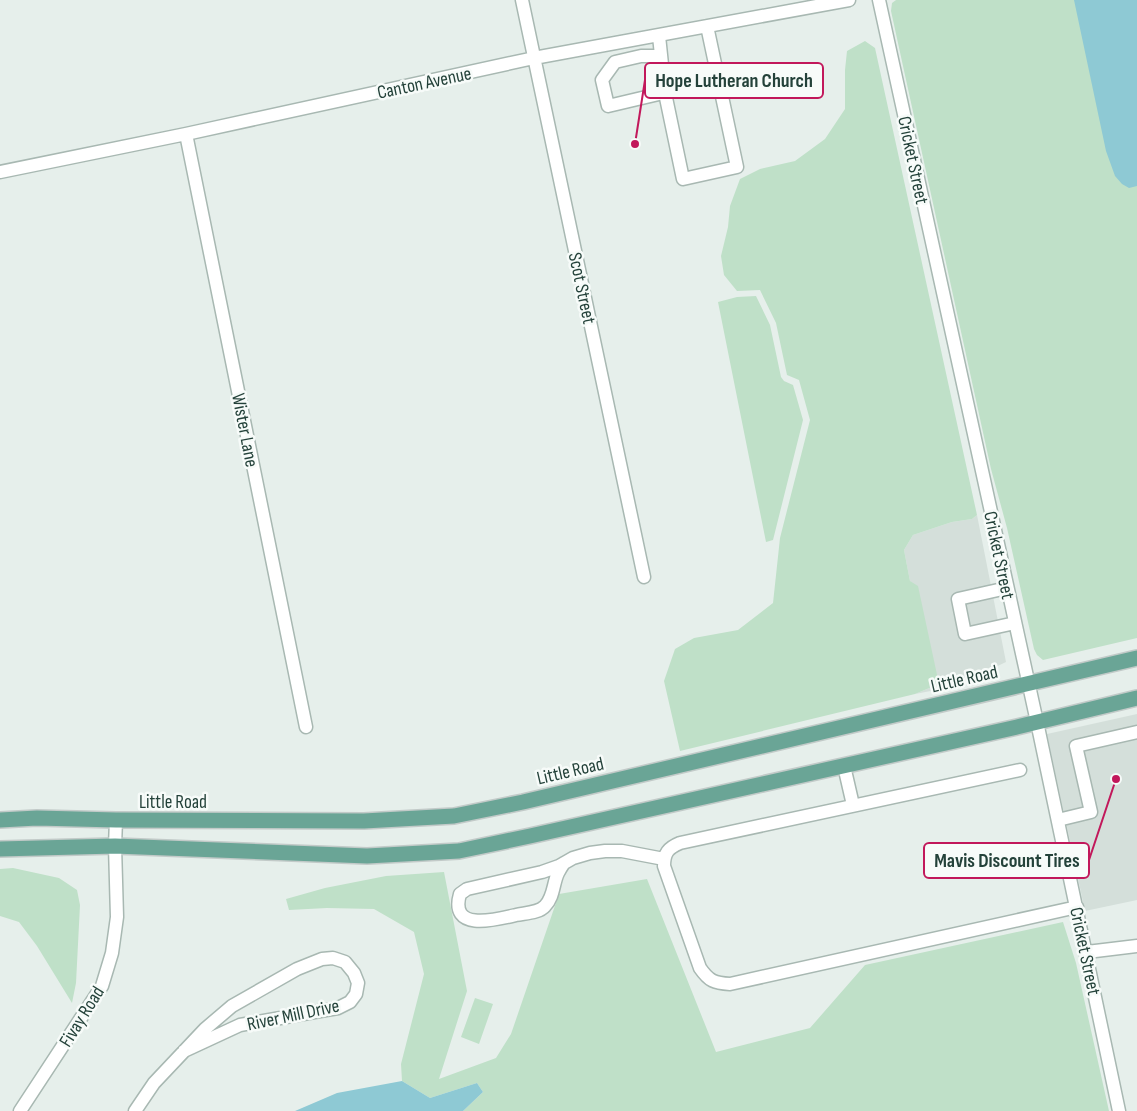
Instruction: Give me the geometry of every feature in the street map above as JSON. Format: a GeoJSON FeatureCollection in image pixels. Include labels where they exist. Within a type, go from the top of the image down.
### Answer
{"type":"FeatureCollection","features":[{"type":"Feature","properties":{"kind":"main road","name":"Little Road"},"geometry":{"type":"LineString","coordinates":[[0,820],[38,818],[364,821],[454,816],[523,802],[1137,658]]}},
{"type":"Feature","properties":{"kind":"main road"},"geometry":{"type":"LineString","coordinates":[[0,849],[115,846],[367,856],[459,851],[844,766],[1137,698]]}},
{"type":"Feature","properties":{"kind":"street","name":"Scot Street"},"geometry":{"type":"LineString","coordinates":[[522,0],[644,577]]}},
{"type":"Feature","properties":{"kind":"street","name":"Canton Avenue"},"geometry":{"type":"LineString","coordinates":[[0,172],[186,134],[534,58],[850,0]]}},
{"type":"Feature","properties":{"kind":"street","name":"Cricket Street"},"geometry":{"type":"LineString","coordinates":[[879,0],[1087,952],[1119,1111]]}},
{"type":"Feature","properties":{"kind":"street"},"geometry":{"type":"LineString","coordinates":[[659,36],[665,93],[683,179],[737,167],[707,26]]}},
{"type":"Feature","properties":{"kind":"street"},"geometry":{"type":"LineString","coordinates":[[661,56],[642,56],[615,62],[602,80],[608,106],[718,80]]}},
{"type":"Feature","properties":{"kind":"street","name":"Wister Lane"},"geometry":{"type":"LineString","coordinates":[[186,134],[306,727]]}},
{"type":"Feature","properties":{"kind":"street"},"geometry":{"type":"LineString","coordinates":[[1007,588],[958,599],[965,634],[1015,623]]}},
{"type":"Feature","properties":{"kind":"street"},"geometry":{"type":"LineString","coordinates":[[1058,820],[1091,812],[1076,746],[1137,732]]}},
{"type":"Feature","properties":{"kind":"street"},"geometry":{"type":"LineString","coordinates":[[844,766],[853,805]]}},
{"type":"Feature","properties":{"kind":"street"},"geometry":{"type":"LineString","coordinates":[[1020,770],[680,842],[671,847],[664,857],[664,866],[700,968],[711,980],[730,984],[1077,907]]}},
{"type":"Feature","properties":{"kind":"street","name":"Fivay Road"},"geometry":{"type":"LineString","coordinates":[[20,1111],[102,986],[112,953],[117,917],[116,820]]}},
{"type":"Feature","properties":{"kind":"street"},"geometry":{"type":"LineString","coordinates":[[564,863],[558,874],[552,895],[545,906],[538,910],[492,920],[466,918],[460,912],[458,906],[460,894],[467,889],[542,872],[573,858],[590,853],[622,851],[664,859]]}},
{"type":"Feature","properties":{"kind":"street"},"geometry":{"type":"LineString","coordinates":[[1087,952],[1137,946]]}},
{"type":"Feature","properties":{"kind":"street","name":"River Mill Drive"},"geometry":{"type":"LineString","coordinates":[[135,1111],[154,1083],[184,1051],[205,1029],[232,1006],[297,969],[322,959],[333,958],[345,962],[354,973],[358,983],[356,994],[350,1002],[338,1008],[240,1025],[184,1051]]}},
{"type":"Feature","properties":{"kind":"shaded area"},"geometry":{"type":"Polygon","coordinates":[[[977,515],[1006,662],[941,689],[915,694],[939,684],[910,581],[904,550],[913,535],[952,522],[972,519],[977,515]]]}},
{"type":"Feature","properties":{"kind":"shaded area"},"geometry":{"type":"Polygon","coordinates":[[[1137,714],[1137,900],[1085,911],[1047,734],[1137,714]]]}},
{"type":"Feature","properties":{"kind":"green space"},"geometry":{"type":"Polygon","coordinates":[[[896,0],[1137,0],[1137,638],[1043,660],[1034,649],[1007,528],[991,469],[891,11],[892,3],[896,0]]]}},
{"type":"Feature","properties":{"kind":"green space"},"geometry":{"type":"Polygon","coordinates":[[[865,41],[875,48],[977,515],[972,519],[952,522],[913,535],[904,550],[910,581],[918,586],[939,684],[915,694],[680,751],[664,681],[675,649],[694,638],[738,630],[773,603],[780,538],[810,420],[799,380],[787,375],[776,323],[760,290],[737,291],[724,275],[721,256],[728,227],[730,206],[740,179],[760,169],[795,161],[825,139],[845,109],[847,51],[865,41]]]}},
{"type":"Feature","properties":{"kind":"green space"},"geometry":{"type":"Polygon","coordinates":[[[756,296],[770,325],[781,377],[784,381],[793,385],[803,420],[773,540],[766,542],[718,302],[737,297],[756,296]]]}},
{"type":"Feature","properties":{"kind":"green space"},"geometry":{"type":"Polygon","coordinates":[[[13,868],[59,878],[77,890],[80,905],[76,983],[72,1003],[37,946],[19,922],[0,916],[0,869],[13,868]]]}},
{"type":"Feature","properties":{"kind":"green space"},"geometry":{"type":"Polygon","coordinates":[[[444,872],[467,991],[439,1079],[496,1058],[511,1034],[559,894],[647,879],[716,1052],[810,1028],[865,965],[1063,922],[1076,963],[1109,1111],[463,1111],[483,1092],[477,1083],[430,1098],[402,1081],[401,1064],[424,974],[414,932],[374,909],[327,908],[289,910],[286,899],[325,888],[386,876],[444,872]]]}},
{"type":"Feature","properties":{"kind":"green space"},"geometry":{"type":"Polygon","coordinates":[[[475,998],[493,1004],[479,1044],[461,1037],[475,998]]]}},
{"type":"Feature","properties":{"kind":"water"},"geometry":{"type":"Polygon","coordinates":[[[1074,0],[1137,0],[1137,186],[1129,188],[1122,184],[1115,176],[1106,151],[1074,0]]]}},
{"type":"Feature","properties":{"kind":"water"},"geometry":{"type":"Polygon","coordinates":[[[402,1081],[430,1098],[477,1083],[483,1092],[463,1111],[295,1111],[337,1093],[402,1081]]]}},
{"type":"Feature","properties":{"kind":"place","name":"Hope Lutheran Church"},"geometry":{"type":"Point","coordinates":[635,144]}},
{"type":"Feature","properties":{"kind":"place","name":"Mavis Discount Tires"},"geometry":{"type":"Point","coordinates":[1116,779]}}]}
